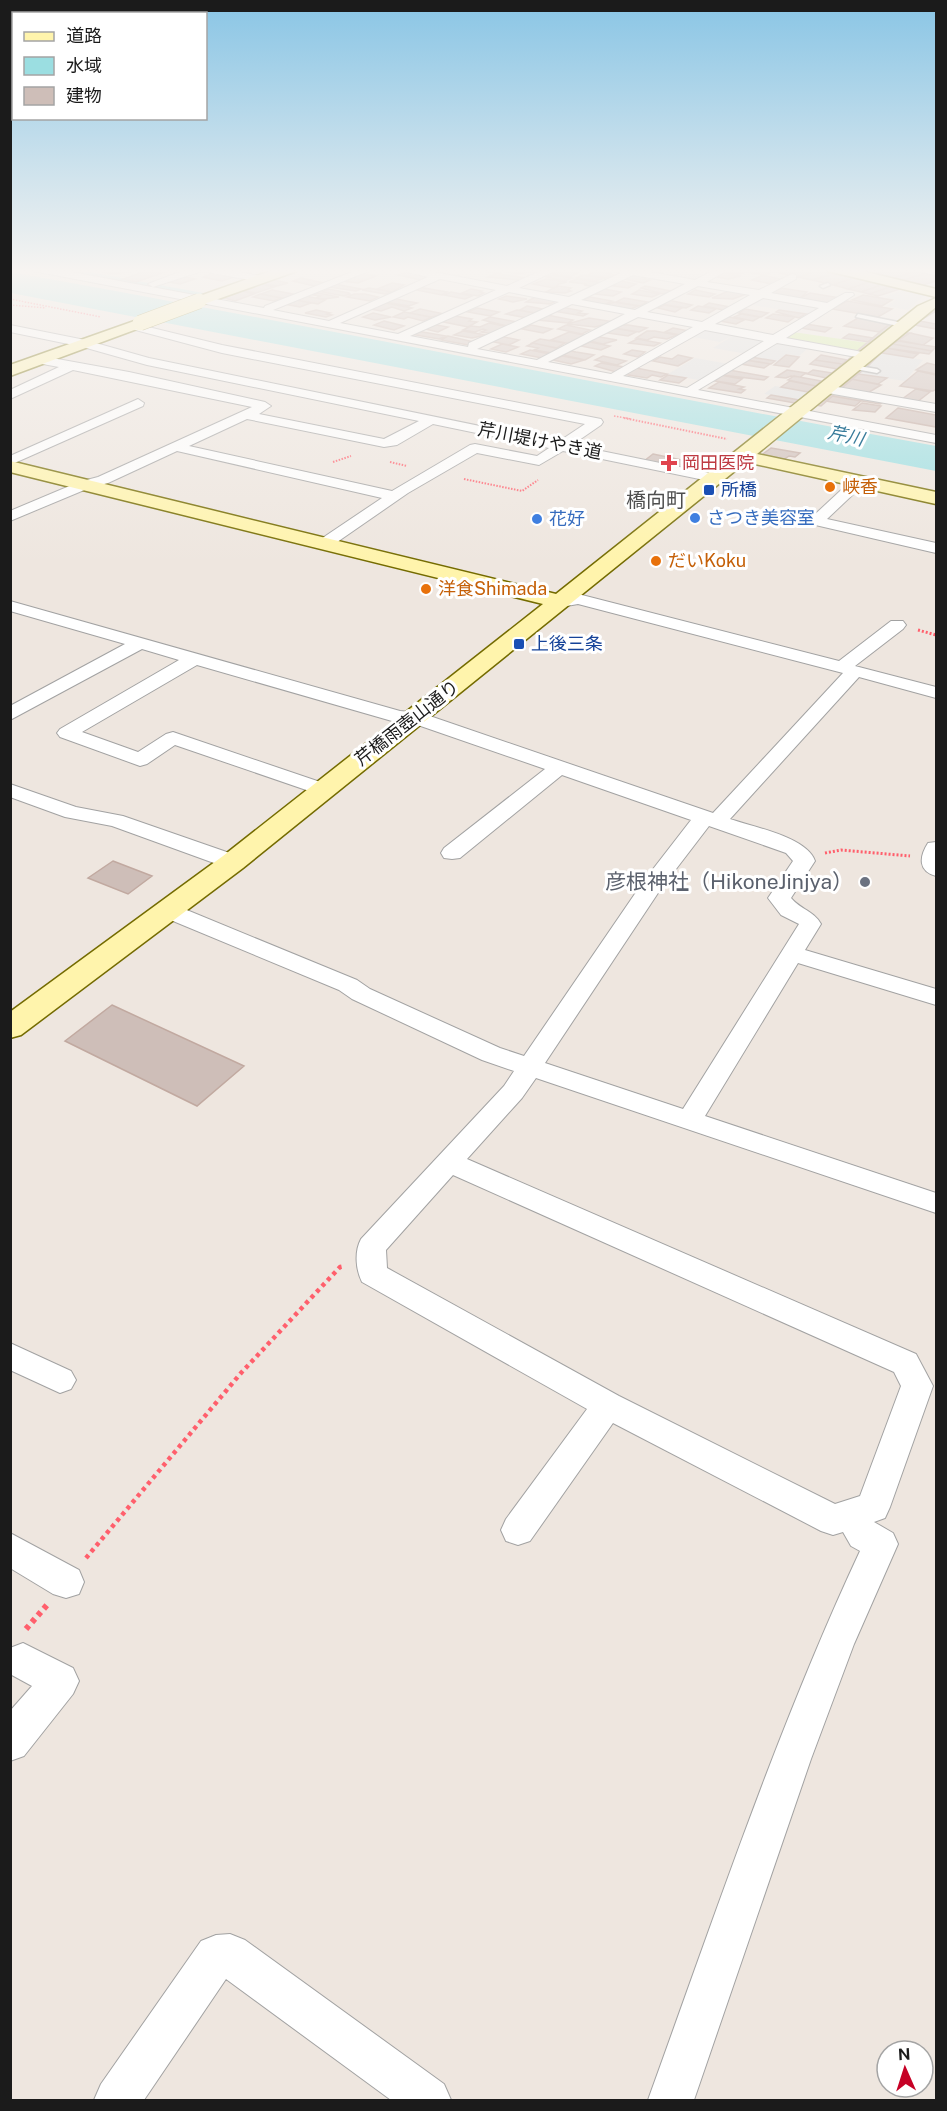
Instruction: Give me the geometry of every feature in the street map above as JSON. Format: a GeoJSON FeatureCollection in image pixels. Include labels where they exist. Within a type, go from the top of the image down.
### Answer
{"type":"FeatureCollection","features":[{"type":"Feature","properties":{"kind":"main road","name":"芹橋雨壺山通り"},"geometry":{"type":"LineString","coordinates":[[10,1028],[233,862],[796,414],[849,367]]}},
{"type":"Feature","properties":{"kind":"main road"},"geometry":{"type":"LineString","coordinates":[[751,449],[858,482],[936,498]]}},
{"type":"Feature","properties":{"kind":"main road"},"geometry":{"type":"LineString","coordinates":[[10,466],[561,602]]}},
{"type":"Feature","properties":{"kind":"street"},"geometry":{"type":"LineString","coordinates":[[10,395],[70,367]]}},
{"type":"Feature","properties":{"kind":"street"},"geometry":{"type":"LineString","coordinates":[[10,517],[84,485],[103,480],[265,406],[73,367]]}},
{"type":"Feature","properties":{"kind":"street","name":"芹川堤けやき道"},"geometry":{"type":"LineString","coordinates":[[174,367],[714,478]]}},
{"type":"Feature","properties":{"kind":"street"},"geometry":{"type":"LineString","coordinates":[[312,367],[596,422],[539,461],[475,448],[395,496],[324,544]]}},
{"type":"Feature","properties":{"kind":"street"},"geometry":{"type":"LineString","coordinates":[[546,367],[936,439]]}},
{"type":"Feature","properties":{"kind":"street"},"geometry":{"type":"LineString","coordinates":[[617,374],[630,367]]}},
{"type":"Feature","properties":{"kind":"street"},"geometry":{"type":"LineString","coordinates":[[693,388],[728,367]]}},
{"type":"Feature","properties":{"kind":"street"},"geometry":{"type":"LineString","coordinates":[[826,389],[936,408]]}},
{"type":"Feature","properties":{"kind":"street"},"geometry":{"type":"LineString","coordinates":[[918,405],[936,393]]}},
{"type":"Feature","properties":{"kind":"street"},"geometry":{"type":"LineString","coordinates":[[10,461],[138,403]]}},
{"type":"Feature","properties":{"kind":"street"},"geometry":{"type":"LineString","coordinates":[[245,415],[384,443],[392,442],[431,420]]}},
{"type":"Feature","properties":{"kind":"street"},"geometry":{"type":"LineString","coordinates":[[176,447],[395,496]]}},
{"type":"Feature","properties":{"kind":"street"},"geometry":{"type":"LineString","coordinates":[[308,477],[324,467]]}},
{"type":"Feature","properties":{"kind":"street"},"geometry":{"type":"LineString","coordinates":[[858,482],[816,521],[936,548]]}},
{"type":"Feature","properties":{"kind":"street"},"geometry":{"type":"LineString","coordinates":[[561,602],[578,599],[587,601],[936,693]]}},
{"type":"Feature","properties":{"kind":"street"},"geometry":{"type":"LineString","coordinates":[[10,606],[192,660],[399,717],[414,717],[794,848],[802,855],[804,861],[779,898],[789,910],[807,919],[810,924],[689,1121]]}},
{"type":"Feature","properties":{"kind":"street"},"geometry":{"type":"LineString","coordinates":[[450,1163],[905,1363],[917,1386],[873,1507],[833,1520],[608,1405],[373,1274],[370,1247],[450,1163],[513,1092],[651,887],[848,670],[897,625]]}},
{"type":"Feature","properties":{"kind":"street"},"geometry":{"type":"LineString","coordinates":[[10,714],[138,644]]}},
{"type":"Feature","properties":{"kind":"street"},"geometry":{"type":"LineString","coordinates":[[192,660],[67,733],[140,760],[172,738],[322,789]]}},
{"type":"Feature","properties":{"kind":"street"},"geometry":{"type":"LineString","coordinates":[[452,853],[561,766]]}},
{"type":"Feature","properties":{"kind":"street"},"geometry":{"type":"LineString","coordinates":[[10,790],[72,813],[116,820],[233,862]]}},
{"type":"Feature","properties":{"kind":"street"},"geometry":{"type":"LineString","coordinates":[[169,911],[348,985],[361,994],[491,1054],[689,1121],[931,1195]]}},
{"type":"Feature","properties":{"kind":"street"},"geometry":{"type":"LineString","coordinates":[[792,954],[936,997]]}},
{"type":"Feature","properties":{"kind":"street"},"geometry":{"type":"LineString","coordinates":[[10,1355],[60,1380]]}},
{"type":"Feature","properties":{"kind":"street"},"geometry":{"type":"LineString","coordinates":[[518,1530],[608,1405]]}},
{"type":"Feature","properties":{"kind":"street"},"geometry":{"type":"LineString","coordinates":[[671,2100],[791,1759],[836,1643],[881,1544],[863,1535],[852,1514]]}},
{"type":"Feature","properties":{"kind":"street"},"geometry":{"type":"LineString","coordinates":[[10,1549],[66,1582]]}},
{"type":"Feature","properties":{"kind":"street"},"geometry":{"type":"LineString","coordinates":[[10,1742],[60,1681],[24,1647]]}},
{"type":"Feature","properties":{"kind":"street"},"geometry":{"type":"LineString","coordinates":[[117,2100],[216,1956],[230,1955],[428,2100]]}},
{"type":"Feature","properties":{"kind":"lane"},"geometry":{"type":"LineString","coordinates":[[853,367],[877,371]]}},
{"type":"Feature","properties":{"kind":"path"},"geometry":{"type":"LineString","coordinates":[[841,850],[935,858]]}},
{"type":"Feature","properties":{"kind":"path"},"geometry":{"type":"LineString","coordinates":[[24,1647],[66,1582],[225,1389],[340,1267],[372,1260]]}},
{"type":"Feature","properties":{"kind":"shaded area"},"geometry":{"type":"Polygon","coordinates":[[[681,367],[725,367],[703,381],[668,374],[681,367]]]}},
{"type":"Feature","properties":{"kind":"shaded area"},"geometry":{"type":"Polygon","coordinates":[[[867,367],[917,367],[905,381],[859,374],[867,367]]]}},
{"type":"Feature","properties":{"kind":"shaded area"},"geometry":{"type":"Polygon","coordinates":[[[775,386],[808,392],[799,400],[764,394],[775,386]]]}},
{"type":"Feature","properties":{"kind":"water","name":"芹川"},"geometry":{"type":"Polygon","coordinates":[[[393,367],[513,367],[936,446],[936,471],[393,367]]]}},
{"type":"Feature","properties":{"kind":"building"},"geometry":{"type":"Polygon","coordinates":[[[597,367],[624,367],[616,372],[597,367]]]}},
{"type":"Feature","properties":{"kind":"building"},"geometry":{"type":"Polygon","coordinates":[[[631,367],[667,374],[661,377],[652,375],[647,378],[622,374],[631,367]]]}},
{"type":"Feature","properties":{"kind":"building"},"geometry":{"type":"Polygon","coordinates":[[[840,367],[844,367],[793,407],[791,407],[840,367]]]}},
{"type":"Feature","properties":{"kind":"building"},"geometry":{"type":"Polygon","coordinates":[[[860,367],[867,367],[821,406],[816,405],[860,367]]]}},
{"type":"Feature","properties":{"kind":"building"},"geometry":{"type":"Polygon","coordinates":[[[921,367],[936,367],[936,374],[916,370],[921,367]]]}},
{"type":"Feature","properties":{"kind":"building"},"geometry":{"type":"Polygon","coordinates":[[[729,370],[768,377],[764,380],[722,375],[729,370]]]}},
{"type":"Feature","properties":{"kind":"building"},"geometry":{"type":"Polygon","coordinates":[[[787,370],[806,373],[800,377],[776,377],[787,370]]]}},
{"type":"Feature","properties":{"kind":"building"},"geometry":{"type":"Polygon","coordinates":[[[813,370],[832,373],[826,378],[807,374],[813,370]]]}},
{"type":"Feature","properties":{"kind":"building"},"geometry":{"type":"Polygon","coordinates":[[[918,371],[936,375],[936,389],[933,391],[900,386],[918,371]]]}},
{"type":"Feature","properties":{"kind":"building"},"geometry":{"type":"Polygon","coordinates":[[[858,374],[887,378],[878,384],[851,379],[858,374]]]}},
{"type":"Feature","properties":{"kind":"building"},"geometry":{"type":"Polygon","coordinates":[[[668,375],[686,378],[679,383],[660,380],[668,375]]]}},
{"type":"Feature","properties":{"kind":"building"},"geometry":{"type":"Polygon","coordinates":[[[720,375],[742,379],[735,384],[715,381],[719,378],[715,378],[720,375]]]}},
{"type":"Feature","properties":{"kind":"building"},"geometry":{"type":"Polygon","coordinates":[[[794,376],[821,381],[816,386],[788,380],[794,376]]]}},
{"type":"Feature","properties":{"kind":"building"},"geometry":{"type":"Polygon","coordinates":[[[851,379],[881,385],[866,394],[839,390],[851,379]]]}},
{"type":"Feature","properties":{"kind":"building"},"geometry":{"type":"Polygon","coordinates":[[[790,381],[816,386],[808,392],[781,387],[790,381]]]}},
{"type":"Feature","properties":{"kind":"building"},"geometry":{"type":"Polygon","coordinates":[[[719,382],[744,387],[739,389],[745,390],[741,393],[709,388],[719,382]]]}},
{"type":"Feature","properties":{"kind":"building"},"geometry":{"type":"Polygon","coordinates":[[[916,389],[930,392],[917,402],[902,399],[916,389]]]}},
{"type":"Feature","properties":{"kind":"building"},"geometry":{"type":"Polygon","coordinates":[[[837,392],[885,401],[880,404],[832,396],[837,392]]]}},
{"type":"Feature","properties":{"kind":"building"},"geometry":{"type":"Polygon","coordinates":[[[771,395],[799,400],[795,403],[767,398],[771,395]]]}},
{"type":"Feature","properties":{"kind":"building"},"geometry":{"type":"Polygon","coordinates":[[[832,396],[861,401],[855,406],[826,401],[832,396]]]}},
{"type":"Feature","properties":{"kind":"building"},"geometry":{"type":"Polygon","coordinates":[[[862,403],[881,406],[875,412],[853,410],[862,403]]]}},
{"type":"Feature","properties":{"kind":"building"},"geometry":{"type":"Polygon","coordinates":[[[898,408],[936,415],[936,427],[886,418],[898,408]]]}},
{"type":"Feature","properties":{"kind":"building"},"geometry":{"type":"Polygon","coordinates":[[[771,448],[800,453],[780,462],[769,460],[763,454],[771,448]]]}},
{"type":"Feature","properties":{"kind":"building","name":"岡田医院"},"geometry":{"type":"Polygon","coordinates":[[[653,454],[686,461],[682,464],[689,465],[684,469],[644,461],[653,454]]]}},
{"type":"Feature","properties":{"kind":"building"},"geometry":{"type":"Polygon","coordinates":[[[113,861],[152,876],[128,894],[88,878],[113,861]]]}},
{"type":"Feature","properties":{"kind":"building"},"geometry":{"type":"Polygon","coordinates":[[[112,1005],[244,1066],[197,1106],[65,1041],[112,1005]]]}},
{"type":"Feature","properties":{"kind":"place","name":"岡田医院"},"geometry":{"type":"Point","coordinates":[669,463]}},
{"type":"Feature","properties":{"kind":"place","name":"峡香"},"geometry":{"type":"Point","coordinates":[830,487]}},
{"type":"Feature","properties":{"kind":"place","name":"所橋"},"geometry":{"type":"Point","coordinates":[709,490]}},
{"type":"Feature","properties":{"kind":"place","name":"さつき美容室"},"geometry":{"type":"Point","coordinates":[695,518]}},
{"type":"Feature","properties":{"kind":"place","name":"花好"},"geometry":{"type":"Point","coordinates":[537,519]}},
{"type":"Feature","properties":{"kind":"place","name":"だいKoku"},"geometry":{"type":"Point","coordinates":[656,561]}},
{"type":"Feature","properties":{"kind":"place","name":"洋食Shimada"},"geometry":{"type":"Point","coordinates":[426,589]}},
{"type":"Feature","properties":{"kind":"place","name":"上後三条"},"geometry":{"type":"Point","coordinates":[519,644]}},
{"type":"Feature","properties":{"kind":"place","name":"彦根神社（HikoneJinjya）"},"geometry":{"type":"Point","coordinates":[865,882]}},
{"type":"Feature","properties":{"kind":"district","name":"橋向町"},"geometry":{"type":"Point","coordinates":[656,500]}}]}
